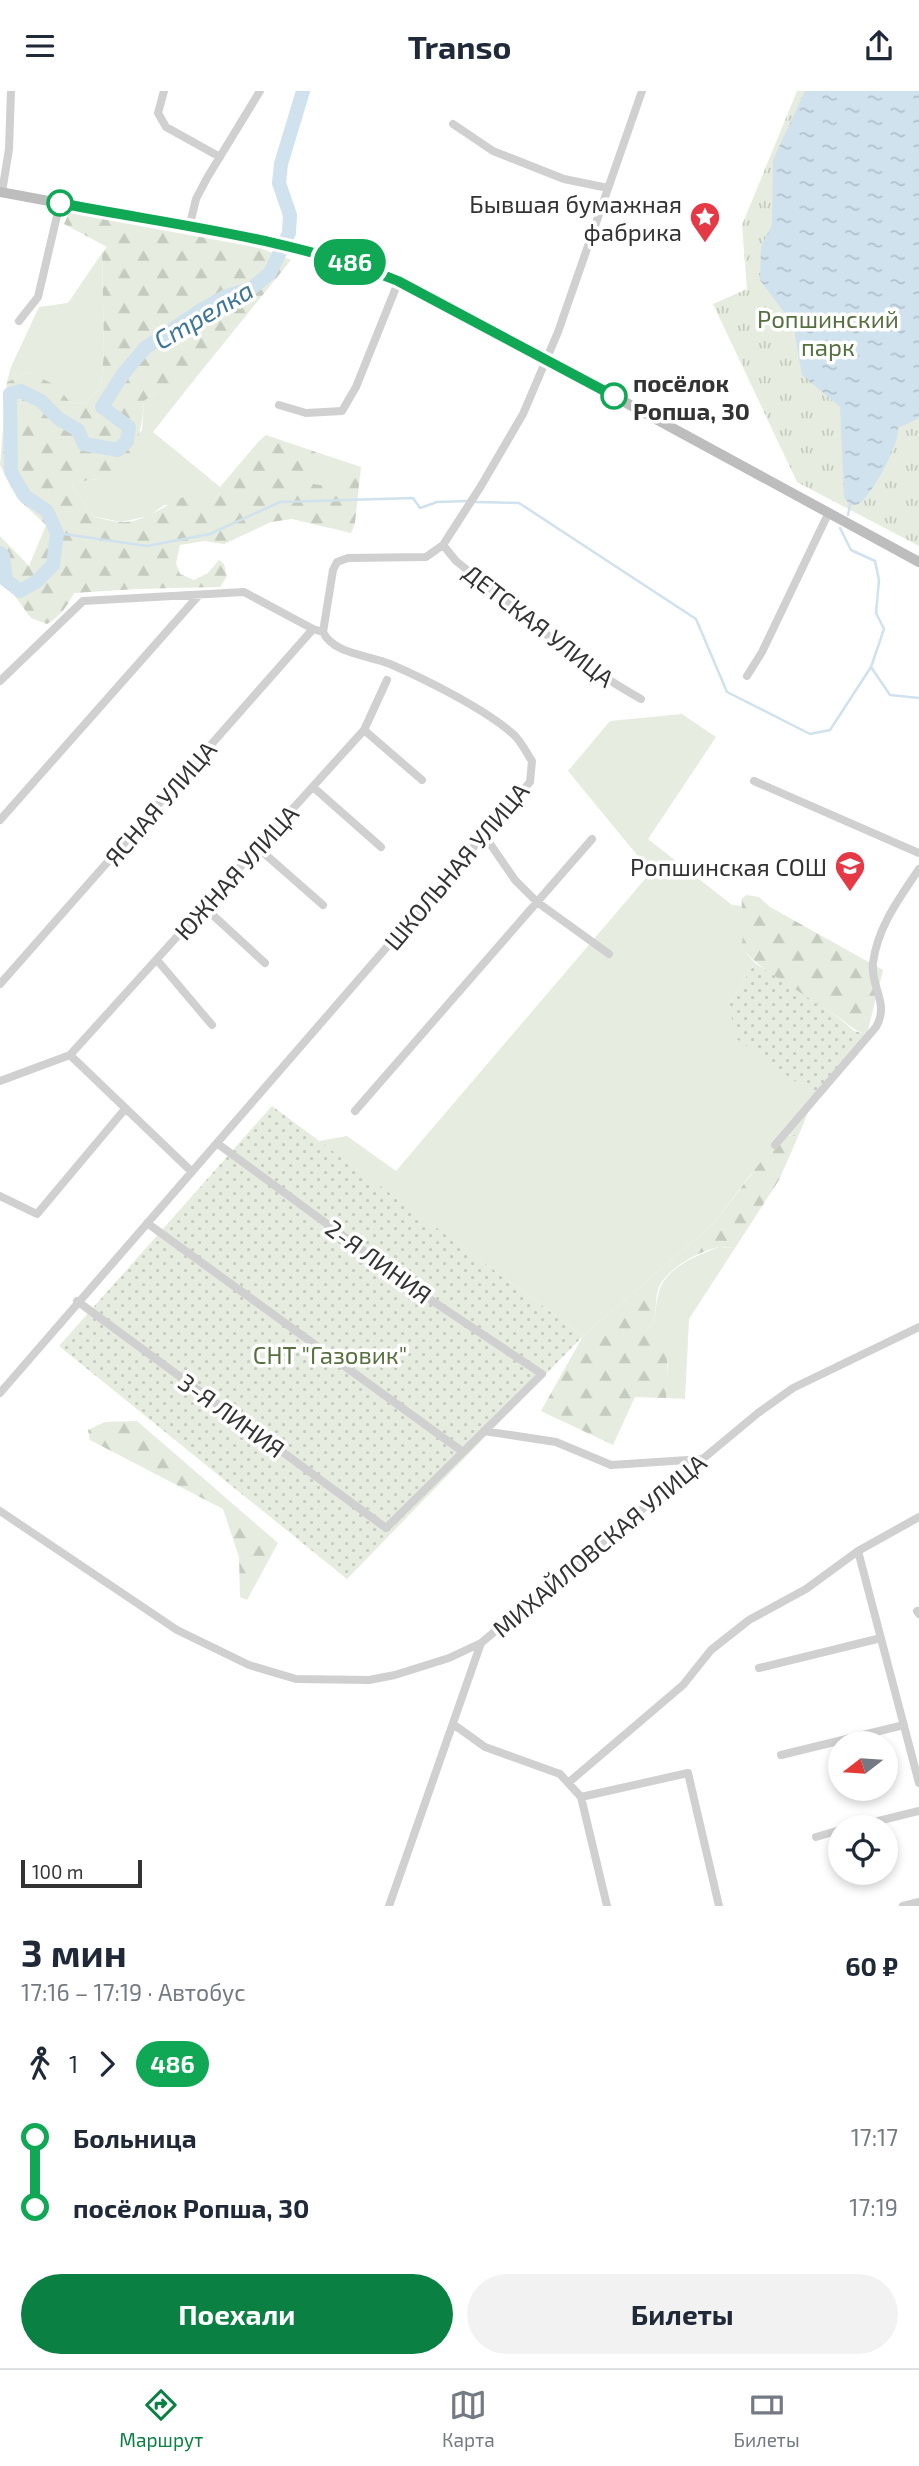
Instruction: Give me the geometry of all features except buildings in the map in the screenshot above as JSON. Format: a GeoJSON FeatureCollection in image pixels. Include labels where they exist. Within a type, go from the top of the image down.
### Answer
{"type":"FeatureCollection","features":[{"type":"Feature","properties":{"kind":"main road"},"geometry":{"type":"LineString","coordinates":[[1,192],[258,240],[361,265],[398,281],[545,359],[919,562]]}},
{"type":"Feature","properties":{"kind":"street"},"geometry":{"type":"LineString","coordinates":[[1,192],[9,149],[11,91]]}},
{"type":"Feature","properties":{"kind":"street"},"geometry":{"type":"LineString","coordinates":[[164,91],[158,113],[166,127],[220,157]]}},
{"type":"Feature","properties":{"kind":"street"},"geometry":{"type":"LineString","coordinates":[[189,228],[196,199],[260,91]]}},
{"type":"Feature","properties":{"kind":"street"},"geometry":{"type":"LineString","coordinates":[[0,681],[83,601],[244,592],[323,632],[333,570],[337,562],[348,558],[426,557],[443,545],[523,414],[558,332],[642,91]]}},
{"type":"Feature","properties":{"kind":"street"},"geometry":{"type":"LineString","coordinates":[[453,124],[493,151],[564,179],[608,188]]}},
{"type":"Feature","properties":{"kind":"street"},"geometry":{"type":"LineString","coordinates":[[19,321],[38,297],[60,203]]}},
{"type":"Feature","properties":{"kind":"street"},"geometry":{"type":"LineString","coordinates":[[279,405],[306,413],[342,411],[356,387],[398,281]]}},
{"type":"Feature","properties":{"kind":"street"},"geometry":{"type":"LineString","coordinates":[[747,676],[762,652],[828,512]]}},
{"type":"Feature","properties":{"kind":"street","name":"ДЕТСКАЯ УЛИЦА"},"geometry":{"type":"LineString","coordinates":[[443,545],[456,561],[575,657],[611,683],[641,699]]}},
{"type":"Feature","properties":{"kind":"street"},"geometry":{"type":"LineString","coordinates":[[0,820],[198,595]]}},
{"type":"Feature","properties":{"kind":"street","name":"ЯСНАЯ УЛИЦА"},"geometry":{"type":"LineString","coordinates":[[0,984],[313,629]]}},
{"type":"Feature","properties":{"kind":"street","name":"ШКОЛЬНАЯ УЛИЦА"},"geometry":{"type":"LineString","coordinates":[[0,1393],[77,1301],[218,1144],[530,782],[532,761],[515,736],[468,704],[389,664],[327,641],[323,632]]}},
{"type":"Feature","properties":{"kind":"street","name":"ЮЖНАЯ УЛИЦА"},"geometry":{"type":"LineString","coordinates":[[70,1055],[364,730],[387,680]]}},
{"type":"Feature","properties":{"kind":"street"},"geometry":{"type":"LineString","coordinates":[[364,730],[422,780]]}},
{"type":"Feature","properties":{"kind":"street"},"geometry":{"type":"LineString","coordinates":[[754,781],[919,853]]}},
{"type":"Feature","properties":{"kind":"street"},"geometry":{"type":"LineString","coordinates":[[313,787],[381,846]]}},
{"type":"Feature","properties":{"kind":"street"},"geometry":{"type":"LineString","coordinates":[[484,835],[514,880],[537,902],[609,954]]}},
{"type":"Feature","properties":{"kind":"street"},"geometry":{"type":"LineString","coordinates":[[355,1111],[592,839]]}},
{"type":"Feature","properties":{"kind":"street"},"geometry":{"type":"LineString","coordinates":[[258,848],[323,905]]}},
{"type":"Feature","properties":{"kind":"street"},"geometry":{"type":"LineString","coordinates":[[775,1145],[881,1018],[883,1010],[872,966],[875,953],[895,904],[919,869]]}},
{"type":"Feature","properties":{"kind":"street"},"geometry":{"type":"LineString","coordinates":[[204,907],[265,963]]}},
{"type":"Feature","properties":{"kind":"street"},"geometry":{"type":"LineString","coordinates":[[157,960],[212,1025]]}},
{"type":"Feature","properties":{"kind":"street"},"geometry":{"type":"LineString","coordinates":[[0,1081],[70,1055],[192,1172]]}},
{"type":"Feature","properties":{"kind":"street"},"geometry":{"type":"LineString","coordinates":[[0,1196],[37,1214],[125,1109]]}},
{"type":"Feature","properties":{"kind":"street","name":"2-Я ЛИНИЯ"},"geometry":{"type":"LineString","coordinates":[[218,1144],[428,1298],[541,1374],[484,1431]]}},
{"type":"Feature","properties":{"kind":"street"},"geometry":{"type":"LineString","coordinates":[[147,1223],[463,1452],[484,1431],[556,1442],[611,1465],[704,1459]]}},
{"type":"Feature","properties":{"kind":"street","name":"3-Я ЛИНИЯ"},"geometry":{"type":"LineString","coordinates":[[77,1301],[386,1528],[463,1452]]}},
{"type":"Feature","properties":{"kind":"street","name":"МИХАЙЛОВСКАЯ УЛИЦА"},"geometry":{"type":"LineString","coordinates":[[388,1906],[481,1643],[758,1413],[793,1388],[919,1327]]}},
{"type":"Feature","properties":{"kind":"street"},"geometry":{"type":"LineString","coordinates":[[0,1511],[177,1630],[249,1665],[296,1679],[369,1680],[395,1675],[449,1658],[481,1643]]}},
{"type":"Feature","properties":{"kind":"street"},"geometry":{"type":"LineString","coordinates":[[568,1783],[683,1685],[711,1650],[749,1620],[806,1589],[859,1551],[919,1517]]}},
{"type":"Feature","properties":{"kind":"street"},"geometry":{"type":"LineString","coordinates":[[859,1551],[919,1783]]}},
{"type":"Feature","properties":{"kind":"street"},"geometry":{"type":"LineString","coordinates":[[759,1668],[881,1639]]}},
{"type":"Feature","properties":{"kind":"street"},"geometry":{"type":"LineString","coordinates":[[453,1724],[485,1747],[560,1774],[581,1797],[607,1906]]}},
{"type":"Feature","properties":{"kind":"street"},"geometry":{"type":"LineString","coordinates":[[781,1755],[904,1725]]}},
{"type":"Feature","properties":{"kind":"street"},"geometry":{"type":"LineString","coordinates":[[581,1797],[688,1773],[719,1906]]}},
{"type":"Feature","properties":{"kind":"street"},"geometry":{"type":"LineString","coordinates":[[898,1816],[919,1811]]}},
{"type":"Feature","properties":{"kind":"street"},"geometry":{"type":"LineString","coordinates":[[816,1836],[828,1834]]}},
{"type":"Feature","properties":{"kind":"street"},"geometry":{"type":"LineString","coordinates":[[903,1906],[919,1902]]}},
{"type":"Feature","properties":{"kind":"green space","name":"Ропшинский парк"},"geometry":{"type":"Polygon","coordinates":[[[797,91],[919,91],[919,546],[797,482],[713,304],[747,289],[742,225],[797,91]]]}},
{"type":"Feature","properties":{"kind":"green space"},"geometry":{"type":"Polygon","coordinates":[[[69,213],[260,248],[291,260],[186,390],[160,390],[144,401],[138,437],[129,456],[99,478],[72,485],[92,516],[128,522],[145,517],[186,496],[197,503],[211,503],[220,493],[220,487],[266,435],[316,452],[308,482],[328,485],[360,476],[355,523],[351,533],[292,519],[271,522],[224,544],[204,541],[180,545],[176,563],[180,574],[194,580],[208,573],[219,560],[224,564],[227,576],[220,587],[74,593],[63,610],[47,624],[31,618],[0,576],[0,536],[29,566],[46,525],[17,498],[0,465],[7,382],[29,372],[55,385],[71,403],[85,404],[101,387],[104,352],[102,253],[107,247],[64,224],[69,213]]]}},
{"type":"Feature","properties":{"kind":"green space"},"geometry":{"type":"Polygon","coordinates":[[[102,253],[104,352],[101,387],[85,404],[71,403],[54,385],[29,372],[7,382],[11,367],[39,307],[68,303],[102,253]]]}},
{"type":"Feature","properties":{"kind":"green space"},"geometry":{"type":"Polygon","coordinates":[[[160,390],[186,390],[153,432],[220,487],[220,493],[211,503],[164,505],[149,516],[121,522],[92,516],[72,485],[97,479],[114,468],[142,430],[144,401],[160,390]]]}},
{"type":"Feature","properties":{"kind":"green space"},"geometry":{"type":"Polygon","coordinates":[[[316,452],[361,467],[360,476],[334,485],[307,482],[316,452]]]}},
{"type":"Feature","properties":{"kind":"green space"},"geometry":{"type":"Polygon","coordinates":[[[682,714],[716,737],[648,839],[732,905],[741,906],[745,935],[741,948],[755,963],[730,1003],[818,1098],[810,1108],[797,1139],[794,1135],[786,1136],[750,1175],[713,1224],[583,1336],[319,1141],[347,1136],[396,1171],[651,872],[568,771],[610,721],[682,714]]]}},
{"type":"Feature","properties":{"kind":"green space"},"geometry":{"type":"Polygon","coordinates":[[[746,895],[759,897],[770,907],[883,970],[867,1034],[853,1029],[785,984],[741,948],[742,899],[746,895]]]}},
{"type":"Feature","properties":{"kind":"green space"},"geometry":{"type":"Polygon","coordinates":[[[755,963],[839,1018],[854,1031],[867,1034],[818,1098],[734,1037],[730,1003],[755,963]]]}},
{"type":"Feature","properties":{"kind":"green space","name":"СНТ \"Газовик\""},"geometry":{"type":"Polygon","coordinates":[[[272,1106],[583,1336],[347,1579],[59,1346],[272,1106]]]}},
{"type":"Feature","properties":{"kind":"green space"},"geometry":{"type":"Polygon","coordinates":[[[795,1135],[797,1139],[779,1180],[735,1248],[719,1247],[694,1256],[678,1266],[660,1285],[650,1327],[662,1345],[667,1361],[666,1398],[635,1397],[613,1445],[541,1411],[583,1336],[713,1224],[763,1159],[787,1136],[795,1135]]]}},
{"type":"Feature","properties":{"kind":"green space"},"geometry":{"type":"Polygon","coordinates":[[[719,1247],[735,1248],[689,1319],[685,1399],[666,1398],[668,1365],[650,1327],[661,1286],[682,1264],[719,1247]]]}},
{"type":"Feature","properties":{"kind":"green space"},"geometry":{"type":"Polygon","coordinates":[[[137,1421],[278,1543],[247,1600],[240,1597],[239,1557],[223,1509],[90,1440],[88,1430],[105,1422],[137,1421]]]}},
{"type":"Feature","properties":{"kind":"water","name":"Ропшинский парк"},"geometry":{"type":"Polygon","coordinates":[[[805,91],[919,91],[919,418],[898,428],[895,445],[878,479],[865,498],[855,505],[850,505],[844,497],[840,407],[802,375],[793,324],[760,280],[761,247],[772,224],[773,160],[805,91]]]}},
{"type":"Feature","properties":{"kind":"waterway","name":"Стрелка"},"geometry":{"type":"LineString","coordinates":[[0,553],[3,556],[6,580],[20,591],[36,582],[53,565],[57,533],[47,511],[25,496],[11,472],[10,394],[21,391],[41,401],[59,419],[78,430],[84,444],[118,450],[127,441],[129,427],[102,407],[123,374],[145,348],[201,310],[224,297],[252,288],[270,273],[289,233],[290,215],[279,183],[281,164],[303,91]]}},
{"type":"Feature","properties":{"kind":"waterway"},"geometry":{"type":"LineString","coordinates":[[57,533],[147,546],[210,534],[280,502],[413,498],[420,508],[437,502],[468,501]]}},
{"type":"Feature","properties":{"kind":"waterway"},"geometry":{"type":"LineString","coordinates":[[475,502],[519,503],[696,619],[727,692],[810,734],[830,730],[871,667],[890,695],[919,698]]}},
{"type":"Feature","properties":{"kind":"waterway"},"geometry":{"type":"LineString","coordinates":[[848,515],[850,505]]}},
{"type":"Feature","properties":{"kind":"waterway"},"geometry":{"type":"LineString","coordinates":[[840,528],[851,550],[875,561],[879,580],[876,613],[884,629],[871,667]]}},
{"type":"Feature","properties":{"kind":"bus line","name":"486"},"geometry":{"type":"LineString","coordinates":[[60,203],[258,240],[361,265],[398,281],[614,396]]}},
{"type":"Feature","properties":{"kind":"place","name":"Бывшая бумажная фабрика"},"geometry":{"type":"Point","coordinates":[705,244]}},
{"type":"Feature","properties":{"kind":"place","name":"посёлок Ропша, 30"},"geometry":{"type":"Point","coordinates":[614,396]}},
{"type":"Feature","properties":{"kind":"place","name":"Ропшинская СОШ"},"geometry":{"type":"Point","coordinates":[850,893]}}]}
